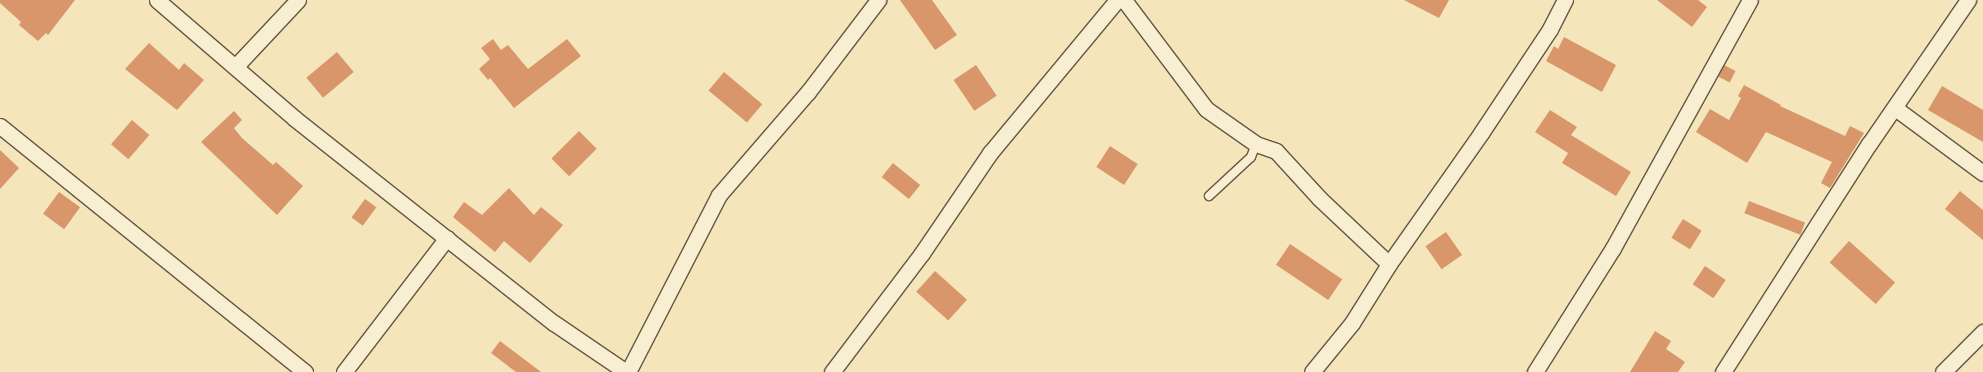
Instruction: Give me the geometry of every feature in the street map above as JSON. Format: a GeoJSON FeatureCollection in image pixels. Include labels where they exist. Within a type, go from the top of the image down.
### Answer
{"type":"FeatureCollection","features":[{"type":"Feature","properties":{"kind":"street"},"geometry":{"type":"LineString","coordinates":[[157,0],[294,118],[554,323],[627,372],[719,195],[808,92],[878,0]]}},
{"type":"Feature","properties":{"kind":"street"},"geometry":{"type":"LineString","coordinates":[[235,67],[298,0]]}},
{"type":"Feature","properties":{"kind":"street"},"geometry":{"type":"LineString","coordinates":[[832,372],[922,253],[990,153],[1117,0]]}},
{"type":"Feature","properties":{"kind":"street"},"geometry":{"type":"LineString","coordinates":[[1124,0],[1206,109],[1256,144],[1276,151],[1319,198],[1389,264]]}},
{"type":"Feature","properties":{"kind":"street"},"geometry":{"type":"LineString","coordinates":[[1312,372],[1352,323],[1389,264],[1546,36],[1565,0]]}},
{"type":"Feature","properties":{"kind":"street"},"geometry":{"type":"LineString","coordinates":[[1535,372],[1613,248],[1750,0]]}},
{"type":"Feature","properties":{"kind":"street"},"geometry":{"type":"LineString","coordinates":[[1723,372],[1869,144],[1968,0]]}},
{"type":"Feature","properties":{"kind":"street"},"geometry":{"type":"LineString","coordinates":[[1895,108],[1983,173]]}},
{"type":"Feature","properties":{"kind":"street"},"geometry":{"type":"LineString","coordinates":[[0,126],[305,372]]}},
{"type":"Feature","properties":{"kind":"street"},"geometry":{"type":"LineString","coordinates":[[344,372],[447,238]]}},
{"type":"Feature","properties":{"kind":"street"},"geometry":{"type":"LineString","coordinates":[[1943,372],[1983,332]]}},
{"type":"Feature","properties":{"kind":"lane"},"geometry":{"type":"LineString","coordinates":[[1209,196],[1251,157],[1256,144]]}},
{"type":"Feature","properties":{"kind":"building"},"geometry":{"type":"Polygon","coordinates":[[[0,0],[75,0],[48,35],[46,33],[38,41],[19,25],[21,22],[0,3],[0,0]]]}},
{"type":"Feature","properties":{"kind":"building"},"geometry":{"type":"Polygon","coordinates":[[[900,0],[932,0],[957,35],[935,50],[900,0]]]}},
{"type":"Feature","properties":{"kind":"building"},"geometry":{"type":"Polygon","coordinates":[[[1404,0],[1449,0],[1439,18],[1404,0]]]}},
{"type":"Feature","properties":{"kind":"building"},"geometry":{"type":"Polygon","coordinates":[[[1657,0],[1698,0],[1707,7],[1692,27],[1657,0]]]}},
{"type":"Feature","properties":{"kind":"building"},"geometry":{"type":"Polygon","coordinates":[[[1564,37],[1616,65],[1602,92],[1546,61],[1554,46],[1558,49],[1564,37]]]}},
{"type":"Feature","properties":{"kind":"building"},"geometry":{"type":"Polygon","coordinates":[[[493,39],[501,50],[508,45],[528,69],[567,39],[581,56],[514,108],[490,78],[488,80],[479,69],[490,59],[481,48],[493,39]]]}},
{"type":"Feature","properties":{"kind":"building"},"geometry":{"type":"Polygon","coordinates":[[[149,43],[179,70],[184,63],[204,80],[177,110],[125,69],[149,43]]]}},
{"type":"Feature","properties":{"kind":"building"},"geometry":{"type":"Polygon","coordinates":[[[337,52],[354,72],[323,98],[306,78],[337,52]]]}},
{"type":"Feature","properties":{"kind":"building"},"geometry":{"type":"Polygon","coordinates":[[[976,65],[997,96],[974,111],[954,80],[976,65]]]}},
{"type":"Feature","properties":{"kind":"building"},"geometry":{"type":"Polygon","coordinates":[[[1724,65],[1736,71],[1730,82],[1718,77],[1724,65]]]}},
{"type":"Feature","properties":{"kind":"building"},"geometry":{"type":"Polygon","coordinates":[[[724,72],[762,104],[747,123],[709,90],[724,72]]]}},
{"type":"Feature","properties":{"kind":"building"},"geometry":{"type":"Polygon","coordinates":[[[1744,85],[1781,105],[1780,106],[1845,136],[1850,126],[1864,133],[1830,188],[1821,183],[1832,162],[1766,132],[1747,163],[1696,132],[1710,109],[1729,120],[1741,98],[1738,96],[1744,85]]]}},
{"type":"Feature","properties":{"kind":"building"},"geometry":{"type":"Polygon","coordinates":[[[1942,86],[1983,110],[1983,142],[1928,110],[1942,86]]]}},
{"type":"Feature","properties":{"kind":"building"},"geometry":{"type":"Polygon","coordinates":[[[1550,110],[1577,127],[1571,135],[1631,172],[1616,196],[1562,163],[1568,153],[1535,132],[1550,110]]]}},
{"type":"Feature","properties":{"kind":"building"},"geometry":{"type":"Polygon","coordinates":[[[234,111],[242,120],[234,128],[242,138],[273,165],[276,162],[303,186],[277,215],[201,142],[234,111]]]}},
{"type":"Feature","properties":{"kind":"building"},"geometry":{"type":"Polygon","coordinates":[[[132,120],[149,135],[128,159],[111,144],[132,120]]]}},
{"type":"Feature","properties":{"kind":"building"},"geometry":{"type":"Polygon","coordinates":[[[579,131],[597,149],[569,176],[551,159],[579,131]]]}},
{"type":"Feature","properties":{"kind":"building"},"geometry":{"type":"Polygon","coordinates":[[[1110,146],[1138,164],[1124,185],[1096,167],[1110,146]]]}},
{"type":"Feature","properties":{"kind":"building"},"geometry":{"type":"Polygon","coordinates":[[[0,150],[19,168],[0,189],[0,150]]]}},
{"type":"Feature","properties":{"kind":"building"},"geometry":{"type":"Polygon","coordinates":[[[893,163],[920,185],[909,199],[882,177],[893,163]]]}},
{"type":"Feature","properties":{"kind":"building"},"geometry":{"type":"Polygon","coordinates":[[[509,188],[534,215],[541,207],[563,225],[530,263],[504,241],[495,252],[453,217],[464,202],[482,215],[509,188]]]}},
{"type":"Feature","properties":{"kind":"building"},"geometry":{"type":"Polygon","coordinates":[[[1960,191],[1983,210],[1983,240],[1945,209],[1960,191]]]}},
{"type":"Feature","properties":{"kind":"building"},"geometry":{"type":"Polygon","coordinates":[[[59,192],[80,207],[64,229],[43,214],[59,192]]]}},
{"type":"Feature","properties":{"kind":"building"},"geometry":{"type":"Polygon","coordinates":[[[365,199],[376,207],[363,226],[351,218],[365,199]]]}},
{"type":"Feature","properties":{"kind":"building"},"geometry":{"type":"Polygon","coordinates":[[[1749,201],[1805,223],[1800,235],[1744,213],[1749,201]]]}},
{"type":"Feature","properties":{"kind":"building"},"geometry":{"type":"Polygon","coordinates":[[[1683,219],[1702,231],[1690,249],[1671,238],[1683,219]]]}},
{"type":"Feature","properties":{"kind":"building"},"geometry":{"type":"Polygon","coordinates":[[[1446,232],[1462,255],[1442,269],[1426,246],[1446,232]]]}},
{"type":"Feature","properties":{"kind":"building"},"geometry":{"type":"Polygon","coordinates":[[[1849,241],[1895,282],[1876,304],[1830,263],[1849,241]]]}},
{"type":"Feature","properties":{"kind":"building"},"geometry":{"type":"Polygon","coordinates":[[[1290,244],[1342,279],[1328,300],[1276,265],[1290,244]]]}},
{"type":"Feature","properties":{"kind":"building"},"geometry":{"type":"Polygon","coordinates":[[[1705,266],[1726,280],[1713,298],[1693,284],[1705,266]]]}},
{"type":"Feature","properties":{"kind":"building"},"geometry":{"type":"Polygon","coordinates":[[[935,271],[967,300],[948,321],[916,292],[935,271]]]}},
{"type":"Feature","properties":{"kind":"building"},"geometry":{"type":"Polygon","coordinates":[[[1655,331],[1671,341],[1666,349],[1685,362],[1678,372],[1630,372],[1655,331]]]}},
{"type":"Feature","properties":{"kind":"building"},"geometry":{"type":"Polygon","coordinates":[[[500,341],[541,372],[516,372],[491,353],[500,341]]]}}]}
